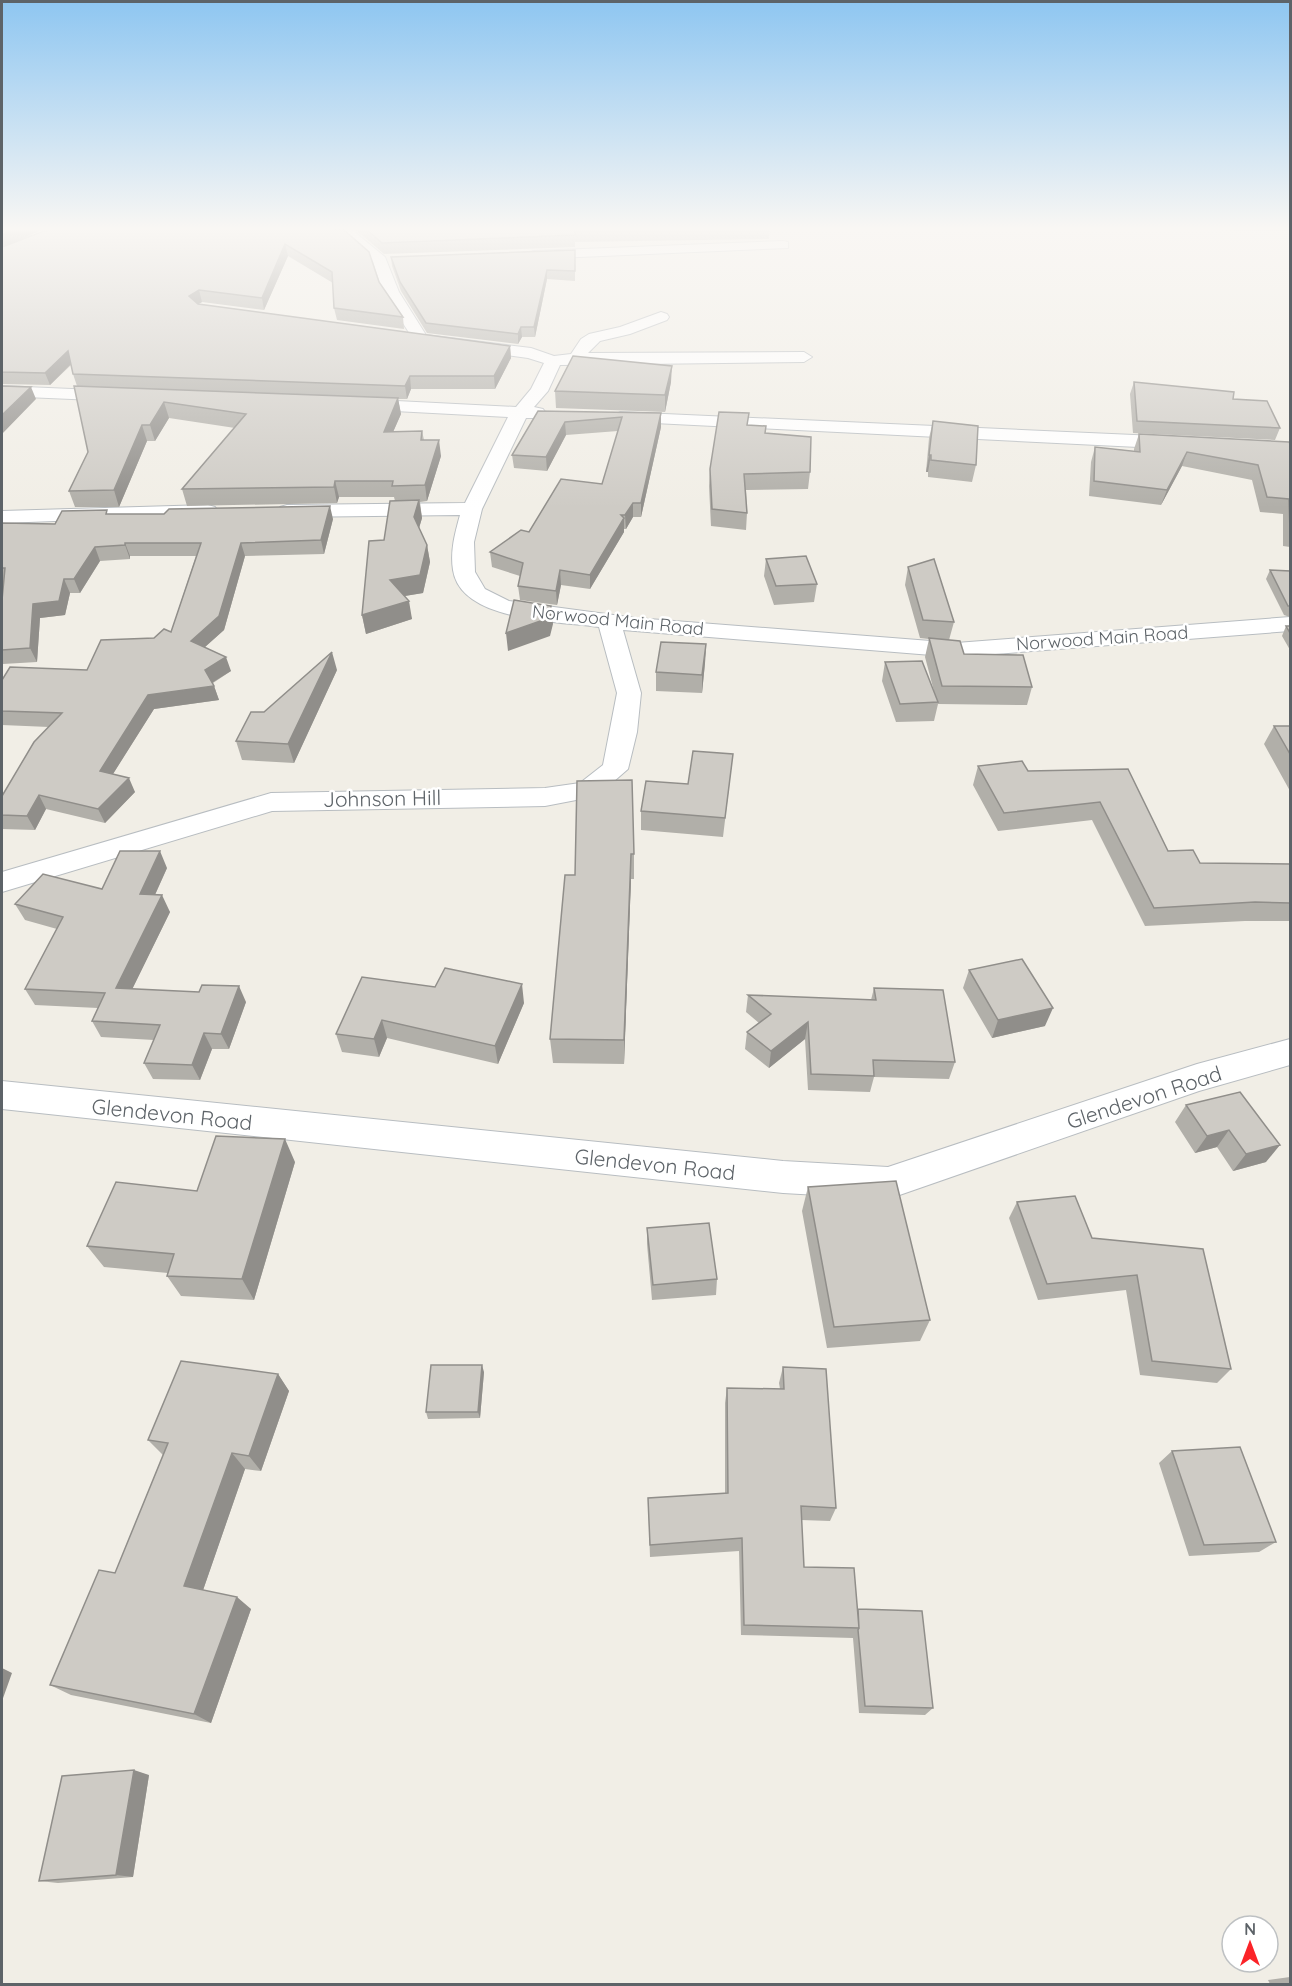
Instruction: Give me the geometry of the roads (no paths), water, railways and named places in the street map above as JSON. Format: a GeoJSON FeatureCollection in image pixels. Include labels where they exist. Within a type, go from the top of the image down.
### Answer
{"type":"FeatureCollection","features":[{"type":"Feature","properties":{"kind":"street"},"geometry":{"type":"LineString","coordinates":[[411,323],[421,339]]}},
{"type":"Feature","properties":{"kind":"street"},"geometry":{"type":"LineString","coordinates":[[576,358],[587,342],[595,337],[624,331],[646,323]]}},
{"type":"Feature","properties":{"kind":"street"},"geometry":{"type":"LineString","coordinates":[[398,336],[531,353],[553,361],[576,358],[804,357]]}},
{"type":"Feature","properties":{"kind":"street","name":"Norwood Main Road"},"geometry":{"type":"LineString","coordinates":[[553,361],[539,390],[519,414],[472,509],[463,542],[464,572],[476,593],[503,607],[609,621],[857,644],[956,650],[1290,624]]}},
{"type":"Feature","properties":{"kind":"street"},"geometry":{"type":"LineString","coordinates":[[2,391],[136,396]]}},
{"type":"Feature","properties":{"kind":"street"},"geometry":{"type":"LineString","coordinates":[[345,403],[549,414]]}},
{"type":"Feature","properties":{"kind":"street"},"geometry":{"type":"LineString","coordinates":[[608,416],[1198,444]]}},
{"type":"Feature","properties":{"kind":"street"},"geometry":{"type":"LineString","coordinates":[[262,511],[472,509]]}},
{"type":"Feature","properties":{"kind":"street"},"geometry":{"type":"LineString","coordinates":[[2,517],[227,511]]}},
{"type":"Feature","properties":{"kind":"street","name":"Johnson Hill"},"geometry":{"type":"LineString","coordinates":[[2,882],[271,802],[545,797],[588,790],[615,769],[624,732],[629,693],[609,621]]}},
{"type":"Feature","properties":{"kind":"street","name":"Glendevon Road"},"geometry":{"type":"LineString","coordinates":[[2,1095],[783,1177],[888,1183],[1197,1078],[1290,1052]]}}]}
